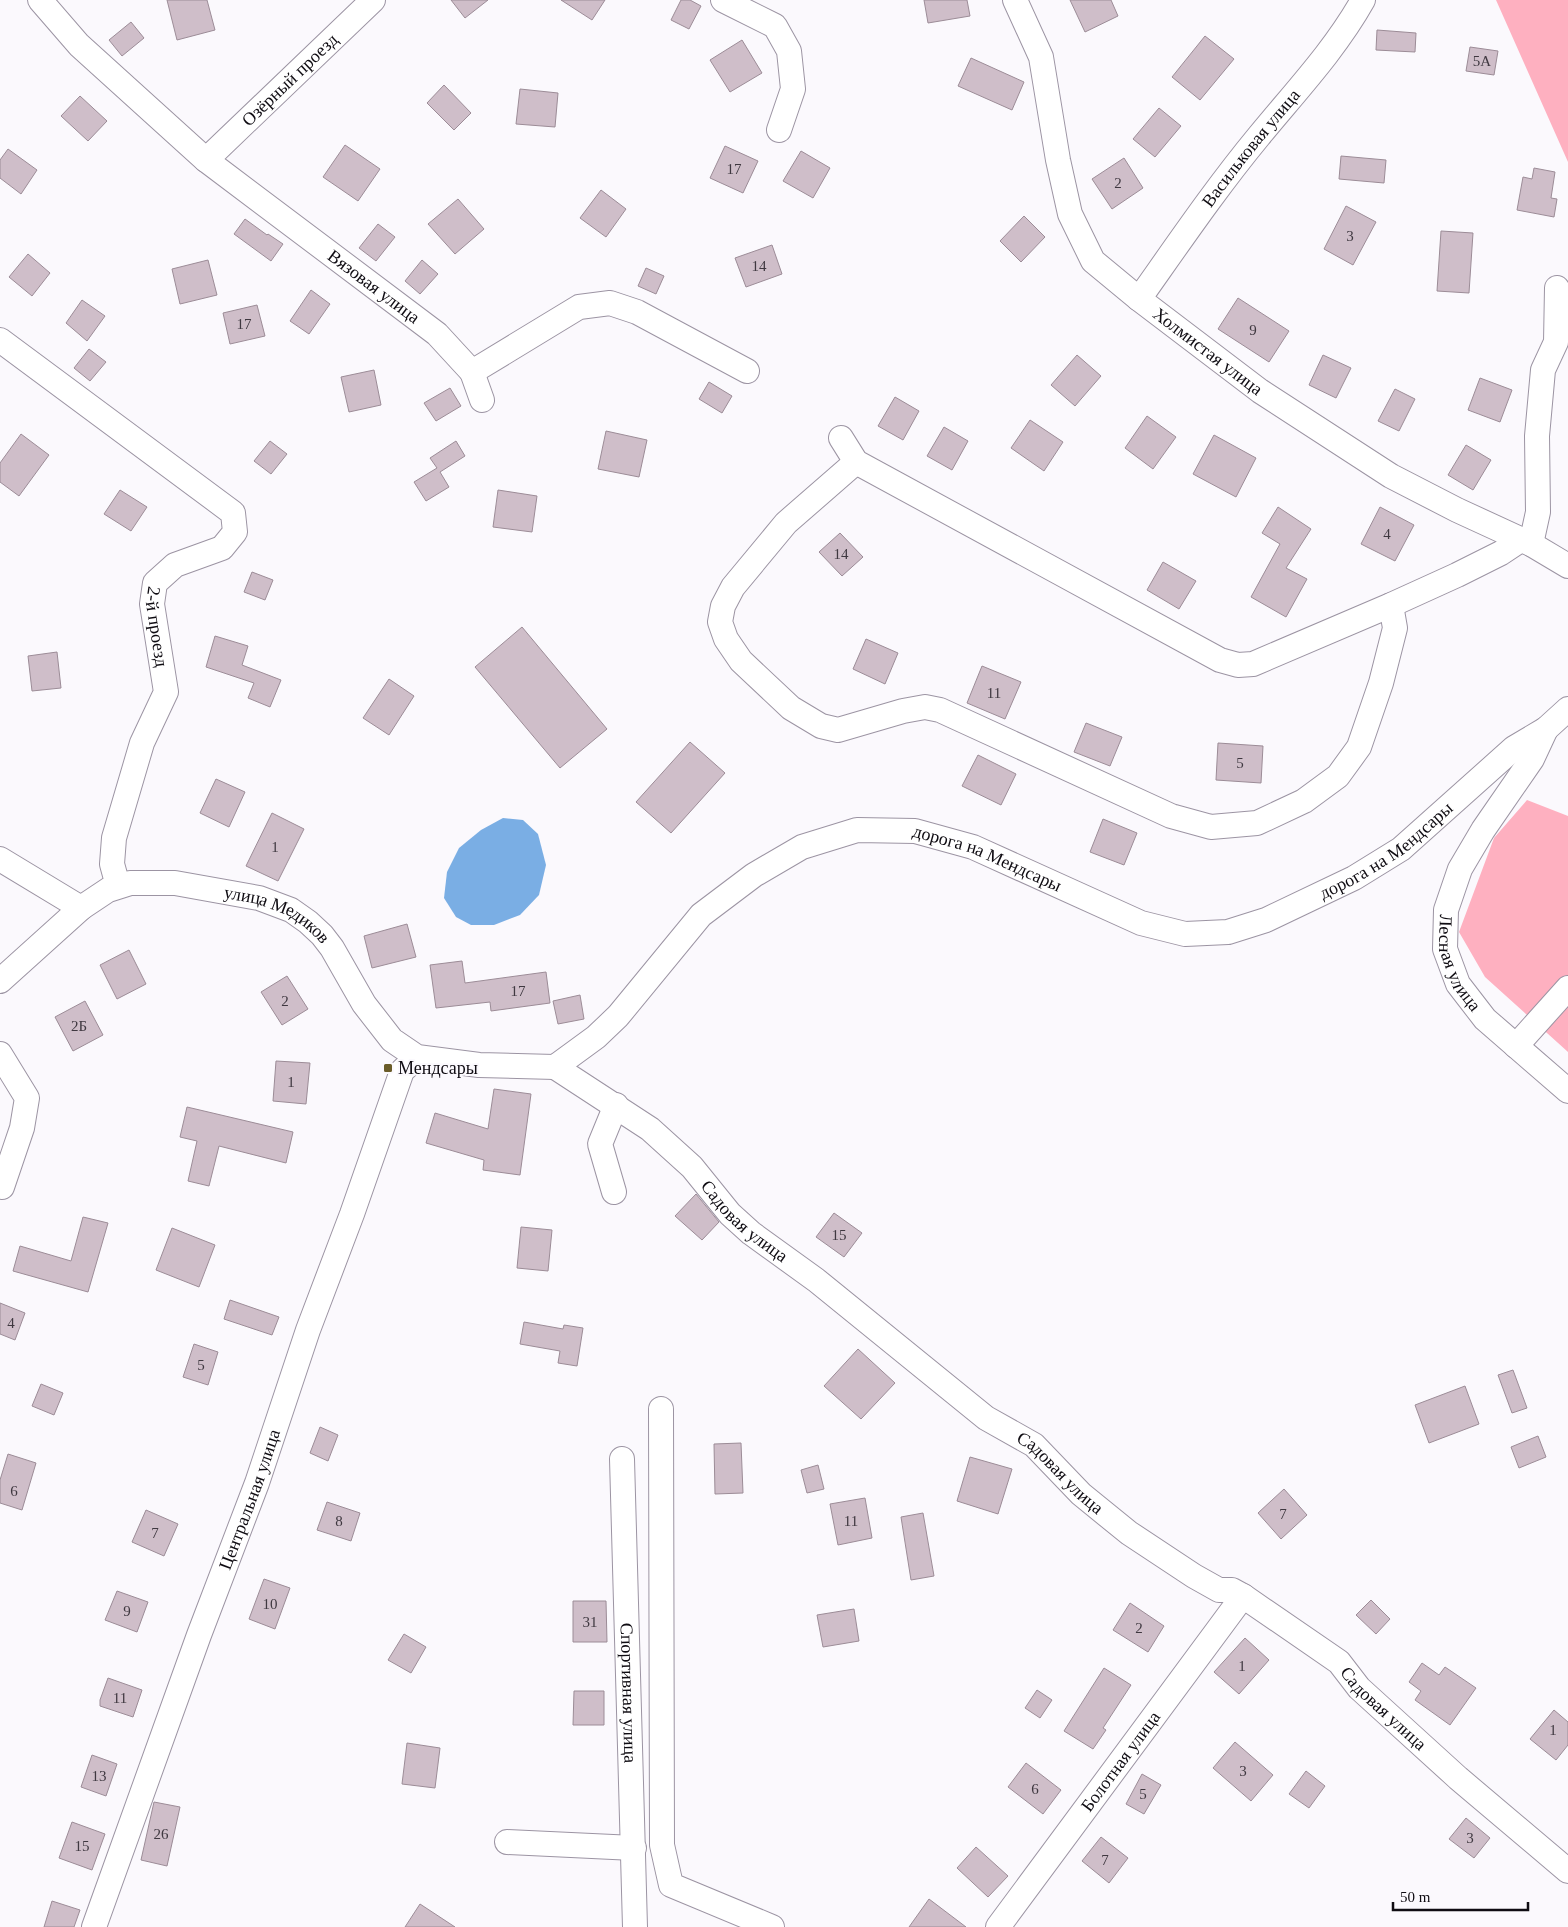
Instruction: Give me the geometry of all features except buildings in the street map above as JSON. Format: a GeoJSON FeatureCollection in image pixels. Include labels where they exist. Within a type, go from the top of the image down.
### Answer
{"type":"FeatureCollection","features":[{"type":"Feature","properties":{"kind":"street","name":"Вязовая улица"},"geometry":{"type":"LineString","coordinates":[[40,0],[79,45],[206,160],[436,334],[472,372]]}},
{"type":"Feature","properties":{"kind":"street","name":"Озёрный проезд"},"geometry":{"type":"LineString","coordinates":[[206,160],[373,0]]}},
{"type":"Feature","properties":{"kind":"street"},"geometry":{"type":"LineString","coordinates":[[723,0],[775,26],[789,51],[793,89],[779,130]]}},
{"type":"Feature","properties":{"kind":"street","name":"Холмистая улица"},"geometry":{"type":"LineString","coordinates":[[1015,0],[1041,57],[1058,160],[1070,214],[1093,261],[1139,299],[1260,391],[1391,476],[1457,510],[1526,542],[1568,566]]}},
{"type":"Feature","properties":{"kind":"street","name":"Васильковая улица"},"geometry":{"type":"LineString","coordinates":[[1139,299],[1246,153],[1354,16],[1363,0]]}},
{"type":"Feature","properties":{"kind":"street"},"geometry":{"type":"LineString","coordinates":[[841,438],[856,462],[1220,660],[1238,665],[1253,664],[1391,605],[1526,542],[1538,512],[1536,436],[1543,370],[1556,342],[1557,288]]}},
{"type":"Feature","properties":{"kind":"street"},"geometry":{"type":"LineString","coordinates":[[482,400],[472,372],[579,307],[610,303],[637,312],[747,372]]}},
{"type":"Feature","properties":{"kind":"street","name":"2-й проезд"},"geometry":{"type":"LineString","coordinates":[[0,340],[233,513],[235,532],[222,548],[175,565],[155,583],[152,604],[166,692],[142,743],[114,838],[112,864],[118,886]]}},
{"type":"Feature","properties":{"kind":"street"},"geometry":{"type":"LineString","coordinates":[[856,462],[786,523],[733,587],[723,606],[720,622],[726,638],[741,660],[792,708],[821,726],[838,730],[925,707],[940,710],[1171,816],[1211,826],[1258,823],[1304,801],[1338,776],[1359,747],[1381,683],[1396,628],[1391,605]]}},
{"type":"Feature","properties":{"kind":"street","name":"дорога на Мендсары"},"geometry":{"type":"LineString","coordinates":[[555,1067],[596,1037],[618,1016],[701,915],[754,875],[802,847],[856,830],[915,831],[973,847],[1141,923],[1185,934],[1228,932],[1266,920],[1362,874],[1401,848],[1514,748],[1546,729],[1568,709]]}},
{"type":"Feature","properties":{"kind":"street","name":"Лесная улица"},"geometry":{"type":"LineString","coordinates":[[1546,729],[1532,759],[1460,869],[1446,910],[1445,949],[1458,984],[1485,1019],[1568,1091]]}},
{"type":"Feature","properties":{"kind":"street"},"geometry":{"type":"LineString","coordinates":[[0,859],[81,908]]}},
{"type":"Feature","properties":{"kind":"street","name":"улица Медиков"},"geometry":{"type":"LineString","coordinates":[[0,981],[81,908],[98,896],[118,886],[130,883],[174,884],[259,898],[290,910],[308,922],[322,935],[342,963],[364,1004],[410,1064]]}},
{"type":"Feature","properties":{"kind":"street"},"geometry":{"type":"LineString","coordinates":[[1516,1046],[1568,988]]}},
{"type":"Feature","properties":{"kind":"street"},"geometry":{"type":"LineString","coordinates":[[0,1054],[27,1098],[22,1128],[2,1187]]}},
{"type":"Feature","properties":{"kind":"street"},"geometry":{"type":"LineString","coordinates":[[410,1064],[555,1067]]}},
{"type":"Feature","properties":{"kind":"street","name":"Центральная улица"},"geometry":{"type":"LineString","coordinates":[[94,1927],[199,1635],[257,1483],[308,1330],[410,1064]]}},
{"type":"Feature","properties":{"kind":"street","name":"Садовая улица"},"geometry":{"type":"LineString","coordinates":[[555,1067],[616,1105],[650,1129],[692,1167],[730,1214],[751,1232],[816,1280],[986,1418],[1034,1445],[1081,1494],[1129,1533],[1194,1576],[1219,1590],[1232,1590],[1242,1596],[1339,1662],[1359,1688],[1373,1701],[1458,1778],[1568,1871]]}},
{"type":"Feature","properties":{"kind":"street"},"geometry":{"type":"LineString","coordinates":[[614,1192],[600,1144],[616,1105]]}},
{"type":"Feature","properties":{"kind":"street"},"geometry":{"type":"LineString","coordinates":[[661,1409],[662,1845],[671,1885],[772,1927]]}},
{"type":"Feature","properties":{"kind":"street","name":"Спортивная улица"},"geometry":{"type":"LineString","coordinates":[[622,1459],[635,1927]]}},
{"type":"Feature","properties":{"kind":"street","name":"Болотная улица"},"geometry":{"type":"LineString","coordinates":[[998,1927],[1242,1596]]}},
{"type":"Feature","properties":{"kind":"street"},"geometry":{"type":"LineString","coordinates":[[507,1842],[634,1848]]}},
{"type":"Feature","properties":{"kind":"shaded area"},"geometry":{"type":"Polygon","coordinates":[[[1496,0],[1568,0],[1568,162],[1496,0]]]}},
{"type":"Feature","properties":{"kind":"shaded area"},"geometry":{"type":"Polygon","coordinates":[[[1527,800],[1568,816],[1568,1052],[1485,977],[1459,932],[1494,838],[1527,800]]]}},
{"type":"Feature","properties":{"kind":"water"},"geometry":{"type":"Polygon","coordinates":[[[503,818],[523,820],[538,834],[546,865],[539,895],[520,915],[494,925],[471,925],[456,917],[444,898],[447,872],[459,848],[481,830],[503,818]]]}},
{"type":"Feature","properties":{"kind":"place","name":"Мендсары"},"geometry":{"type":"Point","coordinates":[388,1068]}}]}
